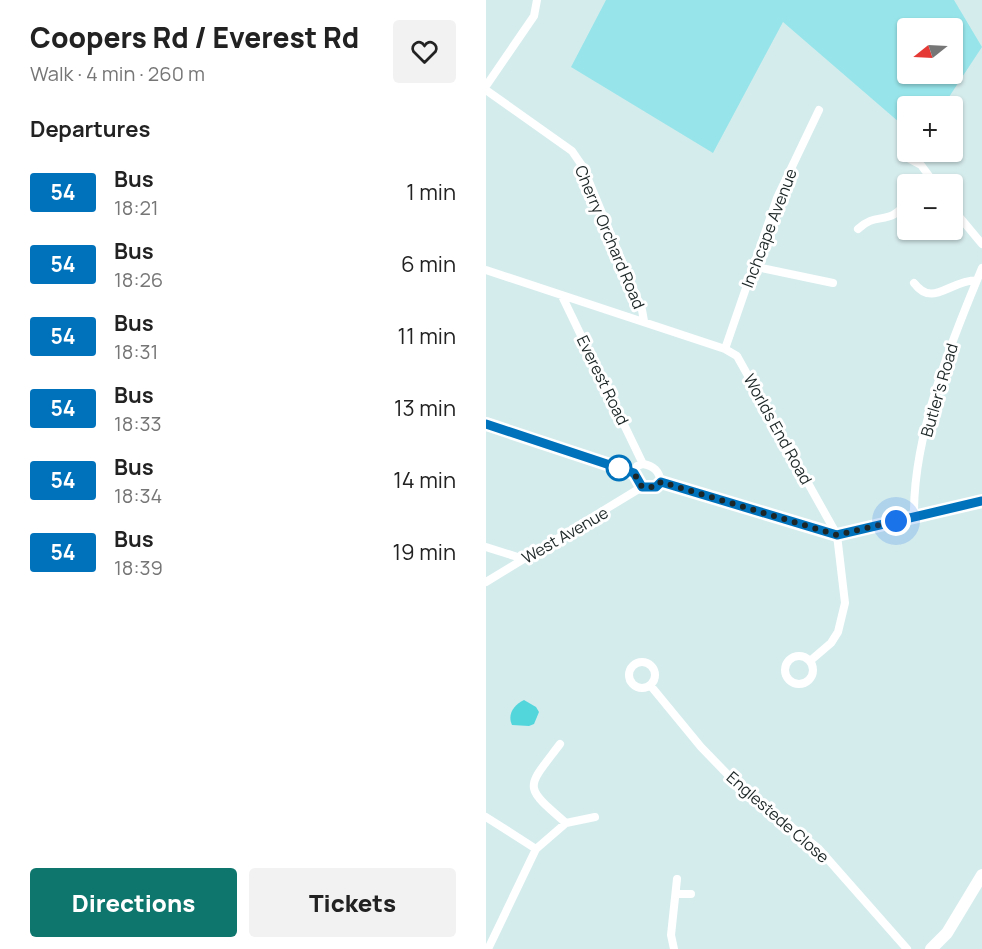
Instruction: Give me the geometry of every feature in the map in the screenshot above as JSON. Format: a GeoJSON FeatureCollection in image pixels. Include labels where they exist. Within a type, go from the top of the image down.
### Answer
{"type":"FeatureCollection","features":[{"type":"Feature","properties":{"kind":"main road"},"geometry":{"type":"LineString","coordinates":[[931,949],[947,933],[982,875]]}},
{"type":"Feature","properties":{"kind":"street"},"geometry":{"type":"LineString","coordinates":[[486,88],[534,16],[537,0]]}},
{"type":"Feature","properties":{"kind":"street","name":"Cherry Orchard Road"},"geometry":{"type":"LineString","coordinates":[[486,88],[572,151],[583,167],[642,310],[644,321]]}},
{"type":"Feature","properties":{"kind":"street","name":"Inchcape Avenue"},"geometry":{"type":"LineString","coordinates":[[725,349],[777,198],[819,111]]}},
{"type":"Feature","properties":{"kind":"street"},"geometry":{"type":"LineString","coordinates":[[915,162],[921,165],[927,174]]}},
{"type":"Feature","properties":{"kind":"street"},"geometry":{"type":"LineString","coordinates":[[858,229],[866,221],[889,219],[897,211]]}},
{"type":"Feature","properties":{"kind":"street"},"geometry":{"type":"LineString","coordinates":[[963,221],[982,244]]}},
{"type":"Feature","properties":{"kind":"street"},"geometry":{"type":"LineString","coordinates":[[752,266],[833,283]]}},
{"type":"Feature","properties":{"kind":"street","name":"Butler's Road"},"geometry":{"type":"LineString","coordinates":[[914,516],[914,494],[926,432],[950,349],[982,268]]}},
{"type":"Feature","properties":{"kind":"street"},"geometry":{"type":"LineString","coordinates":[[486,270],[725,349]]}},
{"type":"Feature","properties":{"kind":"street"},"geometry":{"type":"LineString","coordinates":[[915,283],[922,293],[928,296],[957,283],[977,280]]}},
{"type":"Feature","properties":{"kind":"street","name":"Everest Road"},"geometry":{"type":"LineString","coordinates":[[562,296],[644,464]]}},
{"type":"Feature","properties":{"kind":"street","name":"Worlds End Road"},"geometry":{"type":"LineString","coordinates":[[725,349],[737,357],[744,366],[837,535]]}},
{"type":"Feature","properties":{"kind":"street"},"geometry":{"type":"LineString","coordinates":[[486,424],[634,473],[642,487],[656,487],[661,482]]}},
{"type":"Feature","properties":{"kind":"street"},"geometry":{"type":"LineString","coordinates":[[634,473],[637,466],[644,464],[656,470],[661,482],[810,529],[837,535],[982,501]]}},
{"type":"Feature","properties":{"kind":"street","name":"West Avenue"},"geometry":{"type":"LineString","coordinates":[[486,582],[642,487]]}},
{"type":"Feature","properties":{"kind":"street"},"geometry":{"type":"LineString","coordinates":[[810,529],[825,515]]}},
{"type":"Feature","properties":{"kind":"street"},"geometry":{"type":"LineString","coordinates":[[810,661],[831,643],[838,632],[845,603],[837,535]]}},
{"type":"Feature","properties":{"kind":"street"},"geometry":{"type":"LineString","coordinates":[[486,547],[524,559]]}},
{"type":"Feature","properties":{"kind":"street","name":"Englestede Close"},"geometry":{"type":"LineString","coordinates":[[650,685],[701,747],[732,778],[818,848],[907,949]]}},
{"type":"Feature","properties":{"kind":"street"},"geometry":{"type":"LineString","coordinates":[[560,744],[536,777],[533,786],[537,798],[566,823]]}},
{"type":"Feature","properties":{"kind":"street"},"geometry":{"type":"LineString","coordinates":[[486,817],[536,849]]}},
{"type":"Feature","properties":{"kind":"street"},"geometry":{"type":"LineString","coordinates":[[488,949],[536,849],[566,823],[595,817]]}},
{"type":"Feature","properties":{"kind":"street"},"geometry":{"type":"LineString","coordinates":[[674,949],[671,935],[677,879]]}},
{"type":"Feature","properties":{"kind":"street"},"geometry":{"type":"LineString","coordinates":[[676,894],[691,894]]}},
{"type":"Feature","properties":{"kind":"shaded area"},"geometry":{"type":"Polygon","coordinates":[[[606,0],[954,0],[982,47],[963,76],[963,18],[897,18],[897,84],[958,84],[950,96],[897,96],[897,120],[783,22],[713,153],[571,67],[606,0]]]}},
{"type":"Feature","properties":{"kind":"shaded area"},"geometry":{"type":"Polygon","coordinates":[[[524,700],[536,707],[539,712],[534,724],[512,725],[510,717],[512,710],[524,700]]]}},
{"type":"Feature","properties":{"kind":"bus line","name":"54"},"geometry":{"type":"LineString","coordinates":[[486,424],[634,473],[642,487],[649,489],[661,482],[810,529],[837,535],[982,501]]}},
{"type":"Feature","properties":{"kind":"route"},"geometry":{"type":"LineString","coordinates":[[619,468],[613,466],[634,473],[642,487],[649,489],[661,482],[810,529],[837,535],[896,521]]}}]}
